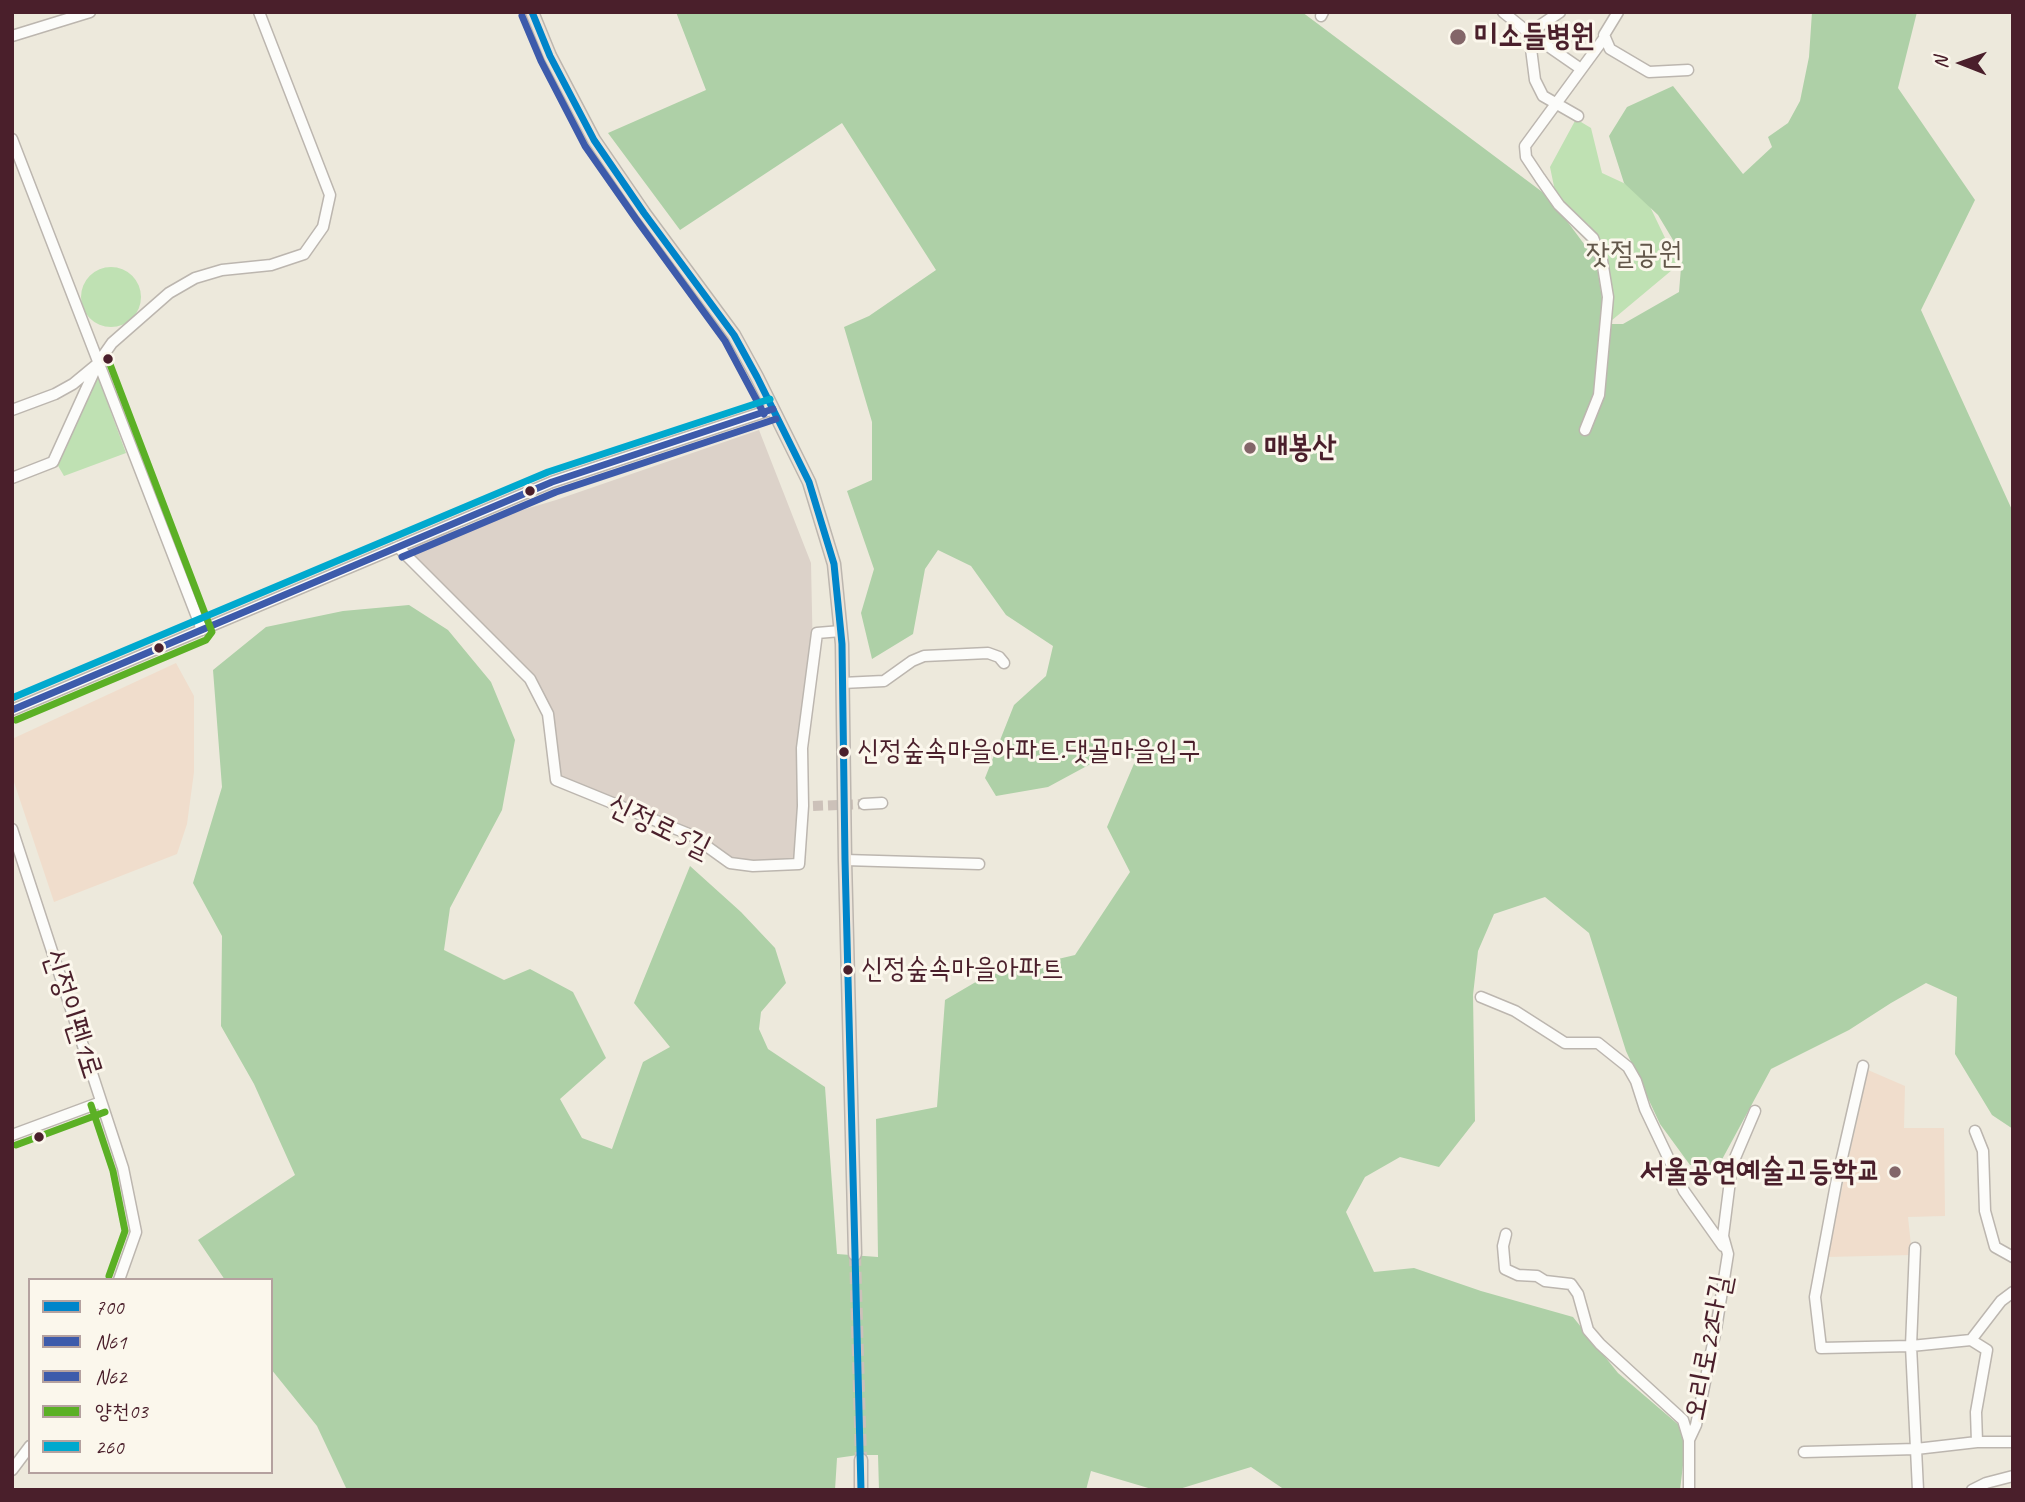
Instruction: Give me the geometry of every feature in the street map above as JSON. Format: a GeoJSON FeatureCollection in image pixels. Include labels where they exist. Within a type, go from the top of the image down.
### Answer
{"type":"FeatureCollection","features":[{"type":"Feature","properties":{"kind":"main road"},"geometry":{"type":"LineString","coordinates":[[532,12],[550,56],[594,140],[734,335],[809,482],[834,564],[841,631],[855,1254]]}},
{"type":"Feature","properties":{"kind":"main road"},"geometry":{"type":"LineString","coordinates":[[860,1460],[861,1490]]}},
{"type":"Feature","properties":{"kind":"street"},"geometry":{"type":"LineString","coordinates":[[12,36],[90,12]]}},
{"type":"Feature","properties":{"kind":"street"},"geometry":{"type":"LineString","coordinates":[[12,478],[53,461],[98,363],[112,342],[169,293],[204,275],[222,270],[271,265],[304,254],[323,228],[330,195],[259,12]]}},
{"type":"Feature","properties":{"kind":"street"},"geometry":{"type":"LineString","coordinates":[[1503,12],[1581,69]]}},
{"type":"Feature","properties":{"kind":"street"},"geometry":{"type":"LineString","coordinates":[[1529,33],[1560,12]]}},
{"type":"Feature","properties":{"kind":"street"},"geometry":{"type":"LineString","coordinates":[[1585,430],[1599,396],[1608,298],[1602,260],[1593,238],[1559,205],[1540,178],[1526,157],[1525,146],[1605,37],[1618,12]]}},
{"type":"Feature","properties":{"kind":"street"},"geometry":{"type":"LineString","coordinates":[[1529,33],[1535,80],[1543,96],[1578,116]]}},
{"type":"Feature","properties":{"kind":"street"},"geometry":{"type":"LineString","coordinates":[[1605,37],[1610,49],[1649,72],[1688,71]]}},
{"type":"Feature","properties":{"kind":"street"},"geometry":{"type":"LineString","coordinates":[[12,139],[202,630]]}},
{"type":"Feature","properties":{"kind":"street"},"geometry":{"type":"LineString","coordinates":[[12,410],[55,394],[98,363]]}},
{"type":"Feature","properties":{"kind":"street"},"geometry":{"type":"LineString","coordinates":[[12,710],[552,482],[773,408]]}},
{"type":"Feature","properties":{"kind":"street","name":"신정로5길"},"geometry":{"type":"LineString","coordinates":[[398,547],[530,679],[548,714],[556,780],[691,835],[730,863],[753,866],[799,864],[808,806],[802,748],[817,633],[841,631]]}},
{"type":"Feature","properties":{"kind":"street"},"geometry":{"type":"LineString","coordinates":[[842,683],[884,681],[912,661],[924,656],[988,653],[999,657],[1003,663]]}},
{"type":"Feature","properties":{"kind":"street"},"geometry":{"type":"LineString","coordinates":[[864,804],[882,803]]}},
{"type":"Feature","properties":{"kind":"street","name":"신정이펜1로"},"geometry":{"type":"LineString","coordinates":[[12,829],[123,1168],[136,1232],[120,1278]]}},
{"type":"Feature","properties":{"kind":"street"},"geometry":{"type":"LineString","coordinates":[[845,860],[979,864]]}},
{"type":"Feature","properties":{"kind":"street","name":"오리로22다길"},"geometry":{"type":"LineString","coordinates":[[1481,997],[1515,1011],[1565,1042],[1598,1043],[1628,1067],[1684,1191],[1728,1254]]}},
{"type":"Feature","properties":{"kind":"street"},"geometry":{"type":"LineString","coordinates":[[1863,1066],[1836,1184],[1815,1297],[1821,1348],[1911,1346],[1971,1339],[1987,1350],[1976,1412],[1977,1442]]}},
{"type":"Feature","properties":{"kind":"street"},"geometry":{"type":"LineString","coordinates":[[12,1135],[101,1102]]}},
{"type":"Feature","properties":{"kind":"street","name":"오리로22다길"},"geometry":{"type":"LineString","coordinates":[[1689,1440],[1696,1425],[1728,1254],[1723,1236],[1732,1166],[1755,1111]]}},
{"type":"Feature","properties":{"kind":"street"},"geometry":{"type":"LineString","coordinates":[[1975,1131],[1983,1151],[1985,1211],[1995,1247],[2013,1257]]}},
{"type":"Feature","properties":{"kind":"street","name":"오리로22다길"},"geometry":{"type":"LineString","coordinates":[[1506,1234],[1503,1246],[1505,1269],[1518,1275],[1537,1276],[1545,1281],[1572,1284],[1578,1294],[1588,1330],[1683,1420],[1689,1440],[1689,1490]]}},
{"type":"Feature","properties":{"kind":"street"},"geometry":{"type":"LineString","coordinates":[[1915,1248],[1911,1346],[1918,1490]]}},
{"type":"Feature","properties":{"kind":"street"},"geometry":{"type":"LineString","coordinates":[[1971,1339],[2001,1301],[2013,1292]]}},
{"type":"Feature","properties":{"kind":"street"},"geometry":{"type":"LineString","coordinates":[[1804,1452],[2013,1442]]}},
{"type":"Feature","properties":{"kind":"street"},"geometry":{"type":"LineString","coordinates":[[12,1470],[28,1449]]}},
{"type":"Feature","properties":{"kind":"street"},"geometry":{"type":"LineString","coordinates":[[1972,1490],[1986,1483],[2013,1476]]}},
{"type":"Feature","properties":{"kind":"shaded area"},"geometry":{"type":"Polygon","coordinates":[[[759,430],[811,563],[813,660],[799,864],[730,863],[691,835],[556,780],[548,714],[530,679],[398,547],[556,500],[759,430]]]}},
{"type":"Feature","properties":{"kind":"shaded area"},"geometry":{"type":"Polygon","coordinates":[[[176,663],[194,696],[194,772],[187,824],[177,854],[54,902],[12,776],[12,739],[176,663]]]}},
{"type":"Feature","properties":{"kind":"shaded area","name":"서울공연예술고등학교"},"geometry":{"type":"Polygon","coordinates":[[[1868,1070],[1905,1086],[1904,1128],[1944,1128],[1945,1216],[1908,1217],[1912,1255],[1827,1257],[1868,1070]]]}},
{"type":"Feature","properties":{"kind":"green space"},"geometry":{"type":"Polygon","coordinates":[[[676,12],[1302,12],[1549,197],[1596,260],[1606,324],[1623,324],[1679,292],[1682,255],[1658,215],[1624,183],[1609,136],[1627,107],[1673,86],[1743,174],[1772,147],[1768,137],[1788,123],[1800,101],[1809,57],[1812,12],[1917,12],[1898,88],[1975,200],[1921,310],[2013,512],[2013,1129],[1992,1115],[1955,1054],[1957,997],[1926,983],[1849,1030],[1771,1069],[1719,1165],[1690,1165],[1660,1124],[1626,1051],[1589,933],[1545,897],[1494,914],[1478,951],[1473,995],[1475,1121],[1439,1167],[1400,1157],[1365,1177],[1346,1212],[1374,1272],[1414,1268],[1481,1291],[1573,1317],[1618,1373],[1687,1432],[1680,1490],[1285,1490],[1251,1467],[1176,1490],[1155,1490],[1091,1471],[1086,1490],[879,1490],[878,1455],[860,1455],[858,1323],[858,1455],[837,1458],[835,1490],[347,1490],[317,1426],[273,1371],[273,1278],[224,1278],[198,1240],[295,1175],[254,1084],[221,1026],[222,936],[193,883],[222,787],[213,670],[266,627],[343,611],[409,605],[448,630],[491,682],[515,740],[502,810],[450,908],[444,950],[504,980],[530,969],[573,992],[606,1058],[560,1099],[582,1138],[612,1149],[643,1062],[670,1047],[634,1003],[690,866],[741,912],[775,948],[786,983],[761,1012],[759,1029],[768,1049],[825,1087],[837,1254],[878,1257],[876,1119],[937,1107],[945,1000],[986,976],[1075,955],[1130,872],[1107,827],[1136,759],[1109,754],[1048,787],[996,796],[985,778],[1014,705],[1046,676],[1053,646],[1006,615],[971,566],[938,550],[925,569],[913,634],[872,659],[861,613],[874,569],[847,491],[872,480],[872,422],[844,327],[869,316],[936,270],[842,123],[680,230],[608,133],[706,90],[676,12]]]}},
{"type":"Feature","properties":{"kind":"green space","name":"잣절공원"},"geometry":{"type":"Polygon","coordinates":[[[1576,119],[1591,128],[1602,173],[1643,192],[1678,265],[1605,326],[1603,272],[1589,225],[1557,201],[1550,167],[1576,119]]]}},
{"type":"Feature","properties":{"kind":"green space"},"geometry":{"type":"Polygon","coordinates":[[[111,267],[132,276],[141,297],[132,318],[111,327],[90,318],[81,297],[90,276],[111,267]]]}},
{"type":"Feature","properties":{"kind":"green space"},"geometry":{"type":"Polygon","coordinates":[[[98,377],[126,453],[64,476],[57,464],[98,377]]]}},
{"type":"Feature","properties":{"kind":"tunnel"},"geometry":{"type":"LineString","coordinates":[[813,806],[864,804]]}},
{"type":"Feature","properties":{"kind":"tunnel"},"geometry":{"type":"LineString","coordinates":[[855,1254],[861,1460]]}},
{"type":"Feature","properties":{"kind":"transit line","name":"700"},"geometry":{"type":"LineString","coordinates":[[532,12],[550,56],[594,140],[734,335],[757,377],[809,482],[834,564],[842,644],[861,1490]]}},
{"type":"Feature","properties":{"kind":"transit line","name":"N61"},"geometry":{"type":"LineString","coordinates":[[522,16],[541,61],[585,146],[725,341],[764,414]]}},
{"type":"Feature","properties":{"kind":"transit line","name":"양천03"},"geometry":{"type":"LineString","coordinates":[[16,720],[206,640],[212,632],[108,359]]}},
{"type":"Feature","properties":{"kind":"transit line","name":"260"},"geometry":{"type":"LineString","coordinates":[[12,698],[548,472],[770,399]]}},
{"type":"Feature","properties":{"kind":"transit line","name":"N62"},"geometry":{"type":"LineString","coordinates":[[12,710],[552,482],[773,409]]}},
{"type":"Feature","properties":{"kind":"transit line","name":"N61"},"geometry":{"type":"LineString","coordinates":[[402,557],[556,492],[776,419]]}},
{"type":"Feature","properties":{"kind":"transit line","name":"양천03"},"geometry":{"type":"LineString","coordinates":[[91,1105],[113,1171],[125,1231],[109,1276]]}},
{"type":"Feature","properties":{"kind":"transit line","name":"양천03"},"geometry":{"type":"LineString","coordinates":[[16,1145],[105,1112]]}},
{"type":"Feature","properties":{"kind":"place","name":"미소들병원"},"geometry":{"type":"Point","coordinates":[1458,37]}},
{"type":"Feature","properties":{"kind":"place","name":"매봉산"},"geometry":{"type":"Point","coordinates":[1250,448]}},
{"type":"Feature","properties":{"kind":"place","name":"신정숲속마을아파트.댓골마을입구"},"geometry":{"type":"Point","coordinates":[844,752]}},
{"type":"Feature","properties":{"kind":"place","name":"신정숲속마을아파트"},"geometry":{"type":"Point","coordinates":[848,970]}},
{"type":"Feature","properties":{"kind":"place","name":"서울공연예술고등학교"},"geometry":{"type":"Point","coordinates":[1895,1172]}}]}
